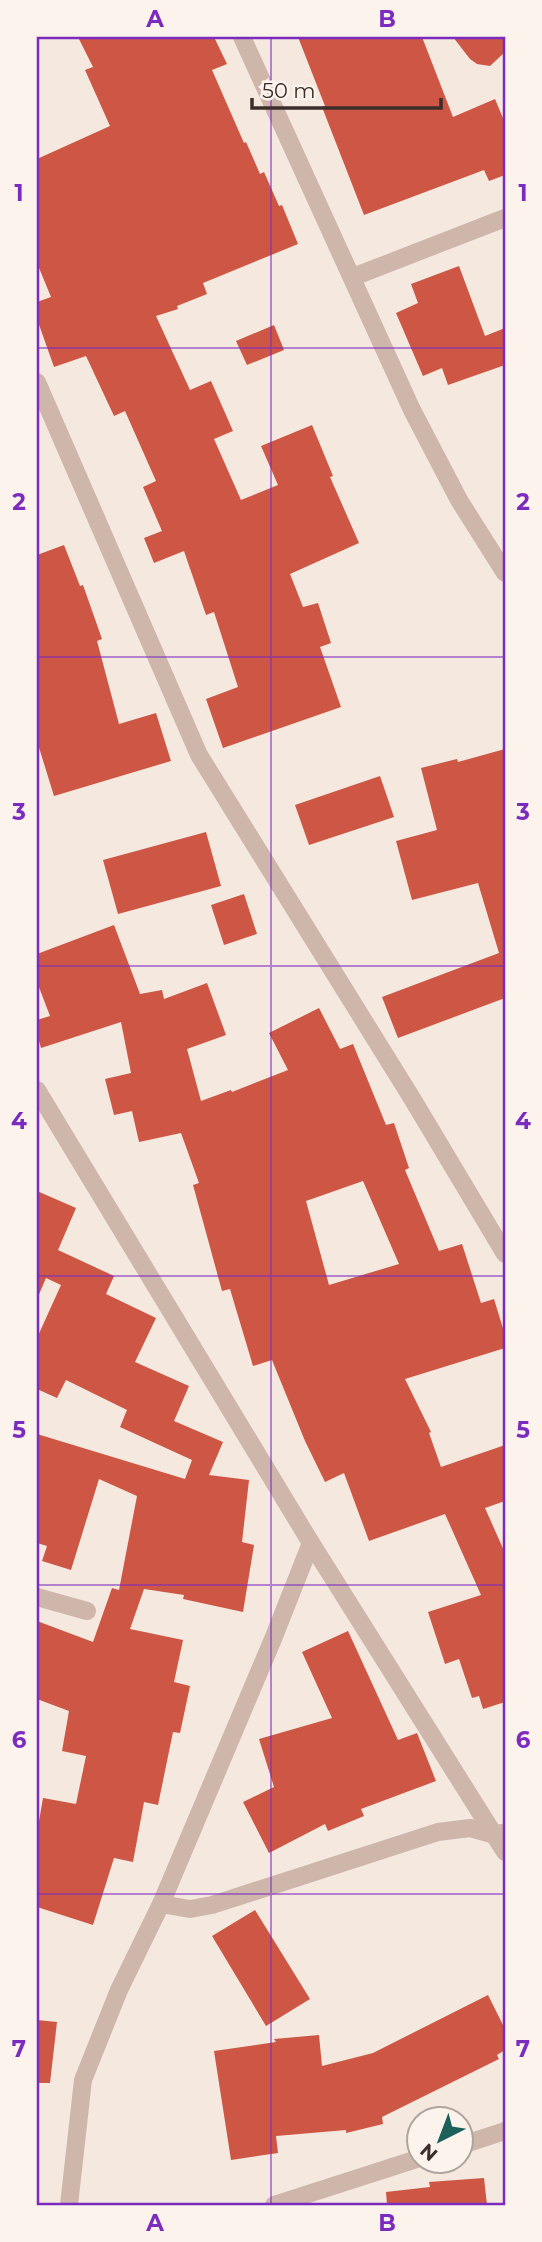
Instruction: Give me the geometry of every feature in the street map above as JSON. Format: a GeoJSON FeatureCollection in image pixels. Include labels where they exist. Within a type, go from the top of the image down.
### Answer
{"type":"FeatureCollection","features":[{"type":"Feature","properties":{"kind":"street"},"geometry":{"type":"LineString","coordinates":[[242,37],[412,410],[459,500],[504,567]]}},
{"type":"Feature","properties":{"kind":"street"},"geometry":{"type":"LineString","coordinates":[[353,277],[505,218]]}},
{"type":"Feature","properties":{"kind":"street"},"geometry":{"type":"LineString","coordinates":[[37,382],[199,755],[406,1088],[505,1254]]}},
{"type":"Feature","properties":{"kind":"street"},"geometry":{"type":"LineString","coordinates":[[37,1090],[311,1542],[500,1834],[505,1852]]}},
{"type":"Feature","properties":{"kind":"street"},"geometry":{"type":"LineString","coordinates":[[69,2205],[83,2080],[119,1990],[161,1904],[311,1542]]}},
{"type":"Feature","properties":{"kind":"street"},"geometry":{"type":"LineString","coordinates":[[37,1597],[87,1611]]}},
{"type":"Feature","properties":{"kind":"street"},"geometry":{"type":"LineString","coordinates":[[161,1904],[190,1909],[212,1905],[438,1832],[470,1828],[500,1834]]}},
{"type":"Feature","properties":{"kind":"street"},"geometry":{"type":"LineString","coordinates":[[476,2140],[505,2131]]}},
{"type":"Feature","properties":{"kind":"street"},"geometry":{"type":"LineString","coordinates":[[274,2205],[406,2162]]}},
{"type":"Feature","properties":{"kind":"building"},"geometry":{"type":"Polygon","coordinates":[[[78,37],[214,37],[227,64],[212,70],[244,143],[246,142],[260,174],[264,172],[279,206],[282,205],[298,244],[203,283],[207,294],[177,306],[178,309],[156,316],[190,390],[211,381],[233,431],[214,439],[241,500],[278,485],[261,446],[312,425],[333,476],[330,477],[359,543],[290,574],[303,607],[318,603],[331,643],[320,647],[341,707],[223,748],[206,699],[238,687],[214,612],[206,615],[184,551],[154,563],[144,538],[162,531],[143,487],[156,481],[125,411],[114,416],[86,356],[54,367],[37,319],[37,302],[51,297],[37,263],[37,159],[110,126],[85,70],[93,67],[78,37]]]}},
{"type":"Feature","properties":{"kind":"building"},"geometry":{"type":"Polygon","coordinates":[[[298,37],[422,37],[453,117],[495,99],[505,123],[505,175],[489,181],[484,170],[364,215],[298,37]]]}},
{"type":"Feature","properties":{"kind":"building"},"geometry":{"type":"Polygon","coordinates":[[[453,37],[505,37],[505,52],[490,66],[477,64],[453,37]]]}},
{"type":"Feature","properties":{"kind":"building"},"geometry":{"type":"Polygon","coordinates":[[[459,266],[485,336],[505,328],[505,365],[448,385],[442,368],[423,376],[396,313],[418,303],[411,284],[459,266]]]}},
{"type":"Feature","properties":{"kind":"building"},"geometry":{"type":"Polygon","coordinates":[[[274,325],[284,350],[247,365],[236,341],[274,325]]]}},
{"type":"Feature","properties":{"kind":"building"},"geometry":{"type":"Polygon","coordinates":[[[64,545],[80,586],[83,585],[102,639],[97,641],[119,724],[156,713],[171,761],[54,796],[37,741],[37,555],[64,545]]]}},
{"type":"Feature","properties":{"kind":"building"},"geometry":{"type":"Polygon","coordinates":[[[505,749],[505,998],[398,1038],[382,997],[499,953],[478,883],[412,900],[396,841],[437,830],[421,768],[457,759],[458,762],[505,749]]]}},
{"type":"Feature","properties":{"kind":"building"},"geometry":{"type":"Polygon","coordinates":[[[380,776],[394,817],[309,845],[295,805],[380,776]]]}},
{"type":"Feature","properties":{"kind":"building"},"geometry":{"type":"Polygon","coordinates":[[[206,832],[221,886],[118,914],[103,860],[206,832]]]}},
{"type":"Feature","properties":{"kind":"building"},"geometry":{"type":"Polygon","coordinates":[[[244,894],[257,934],[224,945],[211,905],[244,894]]]}},
{"type":"Feature","properties":{"kind":"building"},"geometry":{"type":"Polygon","coordinates":[[[114,925],[140,994],[162,990],[164,999],[207,983],[226,1035],[187,1049],[201,1101],[288,1070],[269,1033],[319,1008],[340,1049],[353,1044],[386,1125],[394,1123],[409,1168],[405,1170],[439,1251],[462,1244],[481,1303],[494,1299],[505,1335],[505,1348],[405,1379],[431,1432],[429,1433],[441,1467],[505,1445],[505,1501],[485,1508],[505,1553],[505,1702],[483,1709],[479,1696],[472,1698],[459,1659],[445,1664],[428,1612],[481,1595],[445,1514],[369,1541],[344,1473],[325,1482],[272,1360],[253,1366],[230,1289],[222,1291],[193,1185],[199,1183],[181,1133],[139,1142],[132,1111],[114,1115],[105,1079],[131,1073],[121,1022],[41,1048],[37,1020],[50,1016],[37,982],[37,954],[114,925]],[[363,1181],[306,1201],[329,1285],[399,1264],[363,1181]]]}},
{"type":"Feature","properties":{"kind":"building"},"geometry":{"type":"Polygon","coordinates":[[[37,1191],[76,1208],[58,1250],[114,1276],[106,1294],[156,1318],[135,1362],[189,1386],[174,1421],[223,1442],[209,1475],[249,1480],[242,1542],[254,1545],[243,1612],[183,1599],[184,1595],[144,1589],[130,1629],[183,1640],[174,1682],[190,1686],[180,1733],[173,1732],[158,1805],[144,1802],[133,1862],[114,1858],[93,1925],[37,1907],[37,1833],[43,1798],[76,1804],[86,1756],[62,1751],[69,1711],[37,1699],[37,1621],[93,1642],[112,1588],[119,1590],[137,1496],[99,1479],[71,1570],[42,1561],[47,1546],[37,1543],[37,1434],[185,1479],[192,1460],[120,1427],[127,1410],[66,1380],[57,1398],[37,1389],[37,1338],[61,1285],[46,1278],[37,1299],[37,1191]]]}},
{"type":"Feature","properties":{"kind":"building"},"geometry":{"type":"Polygon","coordinates":[[[348,1631],[398,1740],[417,1733],[436,1781],[361,1809],[364,1816],[328,1831],[325,1824],[269,1853],[243,1802],[274,1787],[259,1739],[332,1718],[302,1652],[348,1631]]]}},
{"type":"Feature","properties":{"kind":"building"},"geometry":{"type":"Polygon","coordinates":[[[255,1910],[310,1999],[266,2026],[212,1936],[255,1910]]]}},
{"type":"Feature","properties":{"kind":"building"},"geometry":{"type":"Polygon","coordinates":[[[488,1995],[505,2029],[505,2050],[497,2055],[499,2059],[382,2117],[383,2124],[346,2133],[346,2130],[276,2136],[278,2153],[231,2160],[214,2051],[276,2042],[274,2039],[319,2035],[322,2066],[373,2053],[488,1995]]]}},
{"type":"Feature","properties":{"kind":"building"},"geometry":{"type":"Polygon","coordinates":[[[37,2020],[57,2022],[50,2083],[37,2083],[37,2020]]]}},
{"type":"Feature","properties":{"kind":"building"},"geometry":{"type":"Polygon","coordinates":[[[484,2178],[487,2205],[387,2205],[386,2192],[430,2187],[429,2182],[484,2178]]]}}]}
